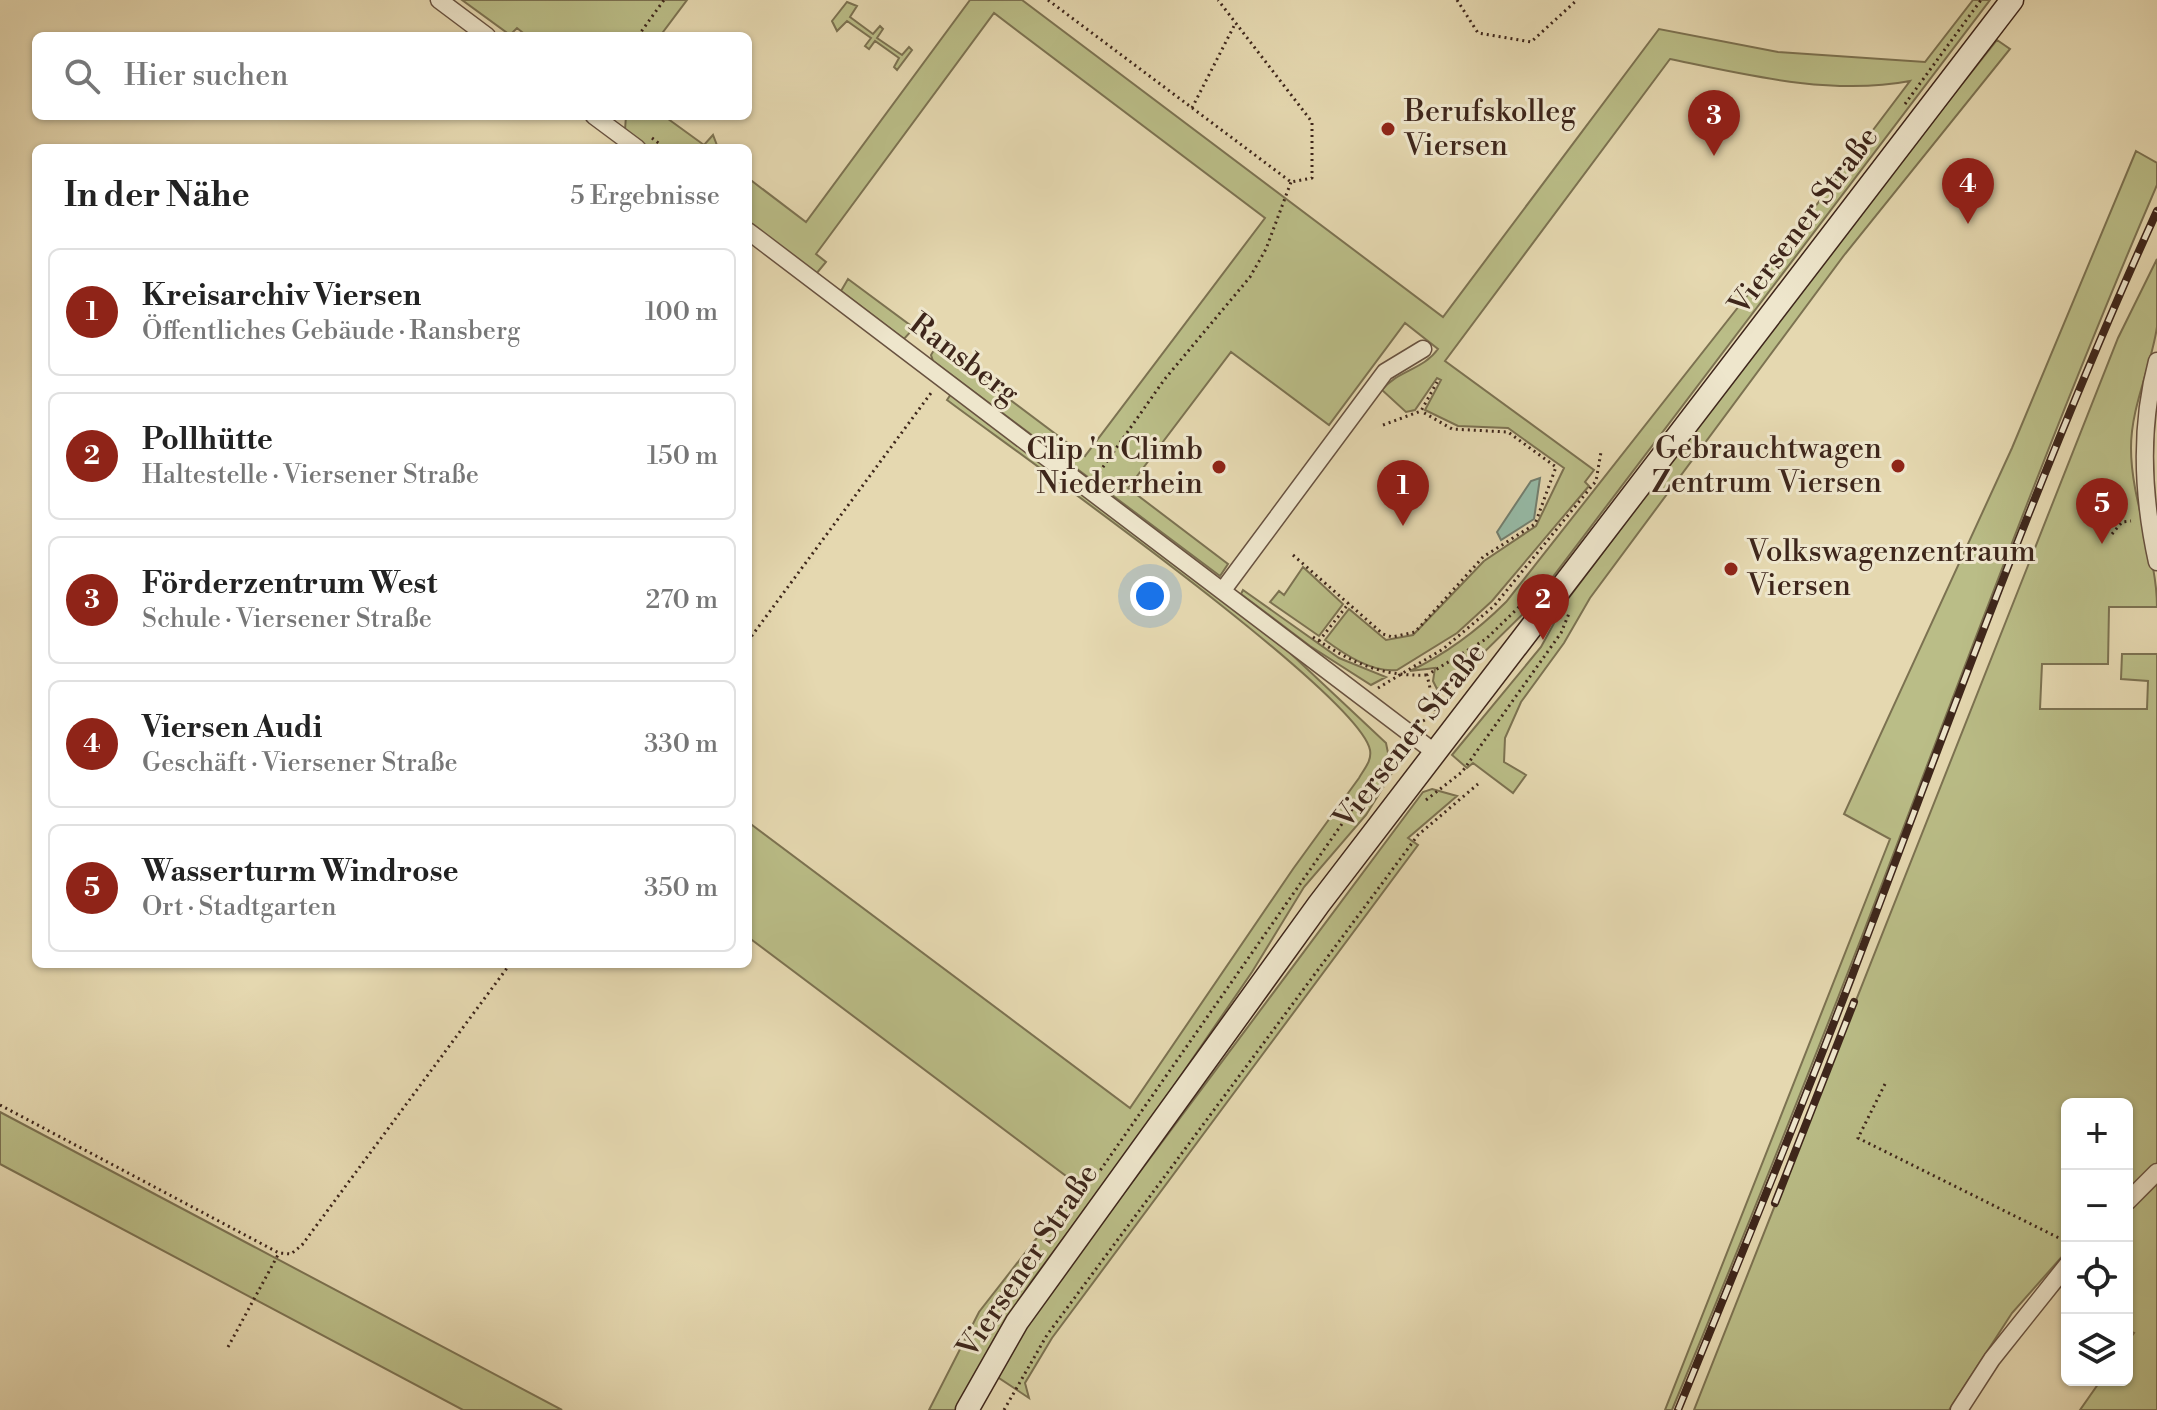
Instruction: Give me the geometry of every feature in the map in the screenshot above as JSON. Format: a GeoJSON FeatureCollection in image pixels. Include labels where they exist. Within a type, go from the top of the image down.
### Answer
{"type":"FeatureCollection","features":[{"type":"Feature","properties":{"kind":"main road","name":"Viersener Straße"},"geometry":{"type":"LineString","coordinates":[[967,1410],[1017,1322],[1044,1283],[1433,751],[1578,568],[2012,0]]}},
{"type":"Feature","properties":{"kind":"street"},"geometry":{"type":"LineString","coordinates":[[439,0],[482,32]]}},
{"type":"Feature","properties":{"kind":"street"},"geometry":{"type":"LineString","coordinates":[[599,120],[632,144]]}},
{"type":"Feature","properties":{"kind":"street","name":"Ransberg"},"geometry":{"type":"LineString","coordinates":[[752,234],[1433,751]]}},
{"type":"Feature","properties":{"kind":"street"},"geometry":{"type":"LineString","coordinates":[[1223,590],[1385,372],[1423,349]]}},
{"type":"Feature","properties":{"kind":"street"},"geometry":{"type":"LineString","coordinates":[[2157,361],[2143,437],[2148,519],[2157,562]]}},
{"type":"Feature","properties":{"kind":"street"},"geometry":{"type":"LineString","coordinates":[[2133,1196],[2157,1172]]}},
{"type":"Feature","properties":{"kind":"street"},"geometry":{"type":"LineString","coordinates":[[1959,1410],[1992,1359],[2061,1273]]}},
{"type":"Feature","properties":{"kind":"path"},"geometry":{"type":"LineString","coordinates":[[641,32],[664,0]]}},
{"type":"Feature","properties":{"kind":"path"},"geometry":{"type":"LineString","coordinates":[[1048,0],[1291,182],[1312,178],[1312,122],[1218,0]]}},
{"type":"Feature","properties":{"kind":"path"},"geometry":{"type":"LineString","coordinates":[[1457,0],[1478,33],[1531,42],[1577,0]]}},
{"type":"Feature","properties":{"kind":"path"},"geometry":{"type":"LineString","coordinates":[[1192,108],[1235,24]]}},
{"type":"Feature","properties":{"kind":"path"},"geometry":{"type":"LineString","coordinates":[[1087,486],[1106,466],[1164,380],[1250,277],[1266,249],[1291,182]]}},
{"type":"Feature","properties":{"kind":"path"},"geometry":{"type":"LineString","coordinates":[[752,636],[942,378]]}},
{"type":"Feature","properties":{"kind":"path"},"geometry":{"type":"LineString","coordinates":[[1383,425],[1421,411],[1437,382]]}},
{"type":"Feature","properties":{"kind":"path"},"geometry":{"type":"LineString","coordinates":[[1293,555],[1350,601],[1383,634],[1412,634],[1483,557],[1535,524],[1556,467],[1508,432],[1452,429],[1421,411]]}},
{"type":"Feature","properties":{"kind":"path"},"geometry":{"type":"LineString","coordinates":[[1366,699],[1386,682],[1443,649],[1494,606],[1596,481],[1601,452]]}},
{"type":"Feature","properties":{"kind":"path"},"geometry":{"type":"LineString","coordinates":[[1319,641],[1350,601]]}},
{"type":"Feature","properties":{"kind":"path"},"geometry":{"type":"LineString","coordinates":[[1424,802],[1462,772],[1561,633],[1573,603]]}},
{"type":"Feature","properties":{"kind":"path"},"geometry":{"type":"LineString","coordinates":[[1004,1410],[1047,1335],[1418,835],[1478,784]]}},
{"type":"Feature","properties":{"kind":"path"},"geometry":{"type":"LineString","coordinates":[[0,1105],[279,1253],[291,1254],[302,1245],[507,968]]}},
{"type":"Feature","properties":{"kind":"path"},"geometry":{"type":"LineString","coordinates":[[1885,1084],[1858,1138],[2061,1239]]}},
{"type":"Feature","properties":{"kind":"path"},"geometry":{"type":"LineString","coordinates":[[228,1347],[279,1253]]}},
{"type":"Feature","properties":{"kind":"shaded area"},"geometry":{"type":"Polygon","coordinates":[[[462,0],[687,0],[663,32],[522,32],[517,28],[513,32],[506,32],[462,0]]]}},
{"type":"Feature","properties":{"kind":"shaded area"},"geometry":{"type":"Polygon","coordinates":[[[970,0],[1022,0],[1443,317],[1659,29],[1778,52],[1925,62],[1973,0],[1990,0],[1530,607],[1461,675],[1437,689],[1433,681],[1435,668],[1410,671],[1461,641],[1506,602],[1765,273],[1910,81],[1880,85],[1820,85],[1759,77],[1670,59],[1445,361],[1594,470],[1585,482],[1589,486],[1492,601],[1457,633],[1397,670],[1378,669],[1325,640],[1349,609],[1386,640],[1413,635],[1484,561],[1536,526],[1564,468],[1508,428],[1458,426],[1425,410],[1441,380],[1437,378],[1415,410],[1406,412],[1382,390],[1438,349],[1405,323],[1329,425],[1231,352],[1128,488],[1228,564],[1220,576],[933,361],[931,355],[937,345],[1085,456],[1265,218],[994,13],[816,254],[826,262],[816,274],[752,225],[752,181],[806,222],[970,0]]]}},
{"type":"Feature","properties":{"kind":"shaded area"},"geometry":{"type":"Polygon","coordinates":[[[847,2],[857,6],[850,17],[873,34],[880,26],[883,29],[877,38],[902,55],[909,47],[912,50],[897,70],[894,67],[899,58],[875,41],[869,49],[865,46],[871,38],[847,21],[837,31],[832,21],[847,2]]]}},
{"type":"Feature","properties":{"kind":"shaded area"},"geometry":{"type":"Polygon","coordinates":[[[1997,40],[2010,49],[1845,254],[1590,598],[1564,643],[1521,702],[1505,738],[1504,762],[1526,775],[1513,793],[1473,763],[1467,768],[1452,755],[1541,647],[1565,603],[1825,257],[1997,40]]]}},
{"type":"Feature","properties":{"kind":"shaded area"},"geometry":{"type":"Polygon","coordinates":[[[626,120],[670,120],[703,144],[644,144],[625,130],[626,120]]]}},
{"type":"Feature","properties":{"kind":"shaded area"},"geometry":{"type":"Polygon","coordinates":[[[713,135],[716,144],[705,144],[713,135]]]}},
{"type":"Feature","properties":{"kind":"shaded area"},"geometry":{"type":"Polygon","coordinates":[[[2136,151],[2157,163],[2157,185],[2043,463],[1770,1171],[1672,1410],[1665,1410],[1890,839],[1844,814],[2012,448],[2136,151]]]}},
{"type":"Feature","properties":{"kind":"shaded area"},"geometry":{"type":"Polygon","coordinates":[[[2157,259],[2157,327],[2134,417],[2131,448],[2135,488],[2153,567],[2157,607],[2109,607],[2108,664],[2042,664],[2040,709],[2147,709],[2148,681],[2121,679],[2122,654],[2157,654],[2157,1163],[2133,1186],[2133,1098],[2061,1098],[2061,1258],[2012,1313],[1949,1410],[1694,1410],[2118,338],[2157,259]]]}},
{"type":"Feature","properties":{"kind":"shaded area"},"geometry":{"type":"Polygon","coordinates":[[[848,279],[914,328],[904,339],[841,291],[848,279]]]}},
{"type":"Feature","properties":{"kind":"shaded area"},"geometry":{"type":"Polygon","coordinates":[[[951,394],[1288,651],[1386,743],[1392,773],[1366,815],[1304,887],[1252,972],[1145,1128],[1031,1282],[996,1336],[957,1410],[929,1410],[979,1312],[1078,1185],[752,940],[752,825],[1130,1108],[1370,758],[1370,750],[1351,721],[1308,678],[1248,627],[1107,517],[947,400],[951,394]]]}},
{"type":"Feature","properties":{"kind":"shaded area"},"geometry":{"type":"Polygon","coordinates":[[[1540,478],[1534,519],[1501,540],[1497,532],[1531,481],[1540,478]]]}},
{"type":"Feature","properties":{"kind":"shaded area"},"geometry":{"type":"Polygon","coordinates":[[[1303,567],[1343,604],[1319,636],[1270,602],[1279,591],[1284,595],[1303,567]]]}},
{"type":"Feature","properties":{"kind":"shaded area"},"geometry":{"type":"Polygon","coordinates":[[[1243,590],[1339,658],[1386,677],[1371,685],[1310,646],[1241,594],[1243,590]]]}},
{"type":"Feature","properties":{"kind":"shaded area"},"geometry":{"type":"Polygon","coordinates":[[[1432,789],[1457,796],[1408,838],[1418,845],[1052,1338],[1025,1383],[1029,1398],[996,1376],[1004,1354],[1423,792],[1432,789]]]}},
{"type":"Feature","properties":{"kind":"shaded area"},"geometry":{"type":"Polygon","coordinates":[[[0,1112],[562,1410],[463,1410],[0,1164],[0,1112]]]}},
{"type":"Feature","properties":{"kind":"shaded area"},"geometry":{"type":"Polygon","coordinates":[[[2157,1182],[2157,1410],[2080,1410],[2097,1386],[2133,1386],[2133,1206],[2157,1182]]]}},
{"type":"Feature","properties":{"kind":"railway"},"geometry":{"type":"LineString","coordinates":[[1678,1410],[1831,1031],[2036,495],[2157,211]]}},
{"type":"Feature","properties":{"kind":"railway"},"geometry":{"type":"LineString","coordinates":[[1775,1203],[1854,1002]]}},
{"type":"Feature","properties":{"kind":"place","name":"Berufskolleg Viersen"},"geometry":{"type":"Point","coordinates":[1388,129]}},
{"type":"Feature","properties":{"kind":"place","name":"Förderzentrum West"},"geometry":{"type":"Point","coordinates":[1714,156]}},
{"type":"Feature","properties":{"kind":"place","name":"Viersen Audi"},"geometry":{"type":"Point","coordinates":[1968,224]}},
{"type":"Feature","properties":{"kind":"place","name":"Gebrauchtwagen Zentrum Viersen"},"geometry":{"type":"Point","coordinates":[1898,466]}},
{"type":"Feature","properties":{"kind":"place","name":"Clip 'n Climb Niederrhein"},"geometry":{"type":"Point","coordinates":[1219,467]}},
{"type":"Feature","properties":{"kind":"place","name":"Kreisarchiv Viersen"},"geometry":{"type":"Point","coordinates":[1403,526]}},
{"type":"Feature","properties":{"kind":"place","name":"Wasserturm Windrose"},"geometry":{"type":"Point","coordinates":[2102,544]}},
{"type":"Feature","properties":{"kind":"place","name":"Volkswagenzentraum Viersen"},"geometry":{"type":"Point","coordinates":[1731,569]}},
{"type":"Feature","properties":{"kind":"place","name":"Pollhütte"},"geometry":{"type":"Point","coordinates":[1543,640]}}]}
